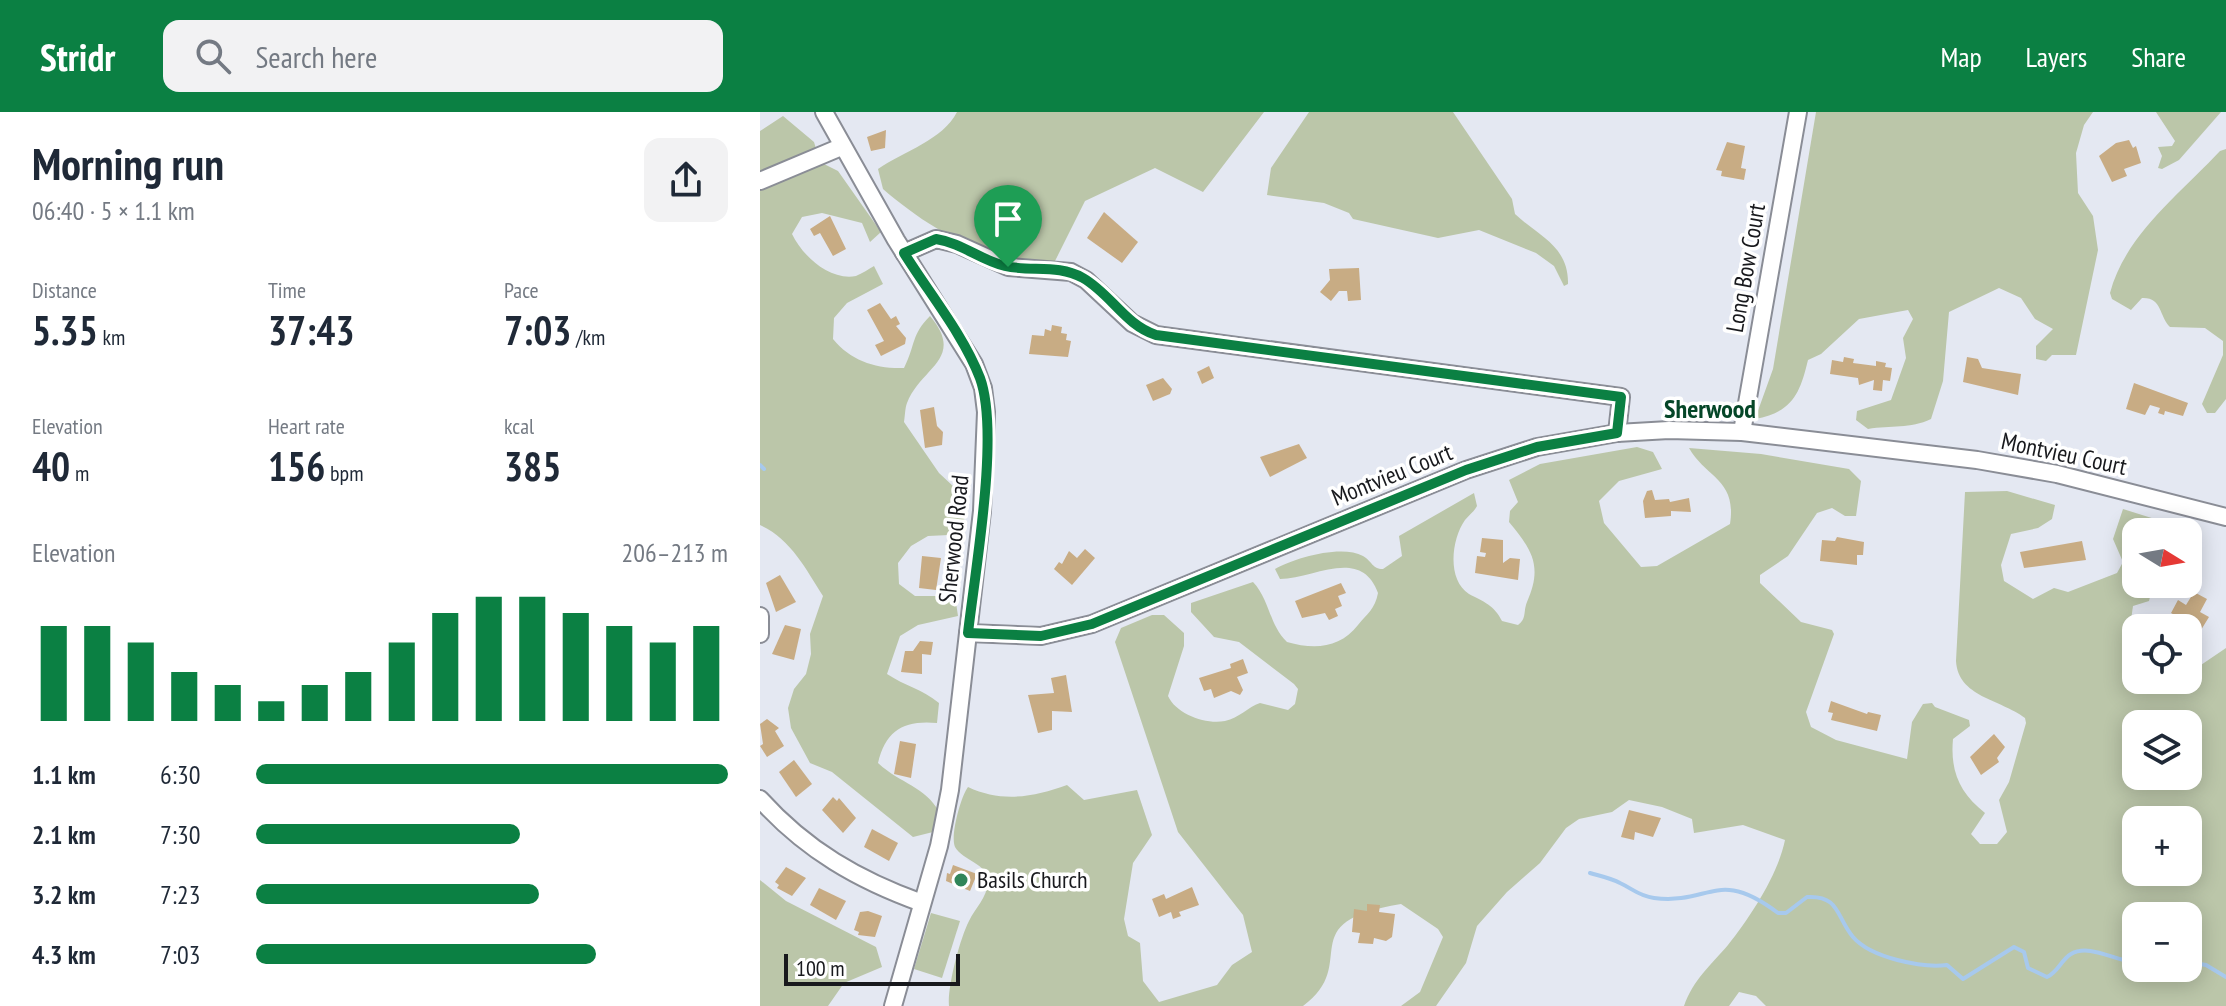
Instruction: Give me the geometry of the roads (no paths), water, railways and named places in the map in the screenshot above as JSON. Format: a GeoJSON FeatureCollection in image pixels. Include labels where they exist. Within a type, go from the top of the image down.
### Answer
{"type":"FeatureCollection","features":[{"type":"Feature","properties":{"kind":"street","name":"Sherwood Road"},"geometry":{"type":"LineString","coordinates":[[824,112],[841,147],[904,253],[974,364],[985,399],[984,484],[946,812],[893,1006]]}},
{"type":"Feature","properties":{"kind":"street","name":"Long Bow Court"},"geometry":{"type":"LineString","coordinates":[[1742,432],[1798,112]]}},
{"type":"Feature","properties":{"kind":"street"},"geometry":{"type":"LineString","coordinates":[[760,181],[841,147]]}},
{"type":"Feature","properties":{"kind":"street"},"geometry":{"type":"LineString","coordinates":[[904,253],[936,239],[957,244],[1008,267],[1071,272],[1104,295],[1132,323],[1156,335],[1621,397],[1617,433]]}},
{"type":"Feature","properties":{"kind":"street","name":"Montvieu Court"},"geometry":{"type":"LineString","coordinates":[[968,633],[1041,636],[1092,624],[1466,470],[1537,447],[1617,433],[1666,430],[1742,432],[2016,466],[2226,517]]}},
{"type":"Feature","properties":{"kind":"street"},"geometry":{"type":"LineString","coordinates":[[760,616],[760,634]]}},
{"type":"Feature","properties":{"kind":"street"},"geometry":{"type":"LineString","coordinates":[[760,799],[782,824],[830,861],[886,890],[922,903]]}},
{"type":"Feature","properties":{"kind":"waterway"},"geometry":{"type":"LineString","coordinates":[[760,465],[764,469]]}},
{"type":"Feature","properties":{"kind":"waterway"},"geometry":{"type":"LineString","coordinates":[[1590,873],[1654,898],[1673,899],[1727,890],[1741,892],[1778,913],[1786,913],[1807,897],[1818,897],[1832,904],[1853,937],[1872,951],[1911,963],[1947,965],[1963,979],[2014,947],[2024,952],[2028,968],[2047,977],[2078,951],[2122,959]]}},
{"type":"Feature","properties":{"kind":"waterway"},"geometry":{"type":"LineString","coordinates":[[2202,964],[2226,977]]}},
{"type":"Feature","properties":{"kind":"place","name":"Basils Church"},"geometry":{"type":"Point","coordinates":[961,880]}},
{"type":"Feature","properties":{"kind":"district","name":"Sherwood"},"geometry":{"type":"Point","coordinates":[1710,409]}}]}
